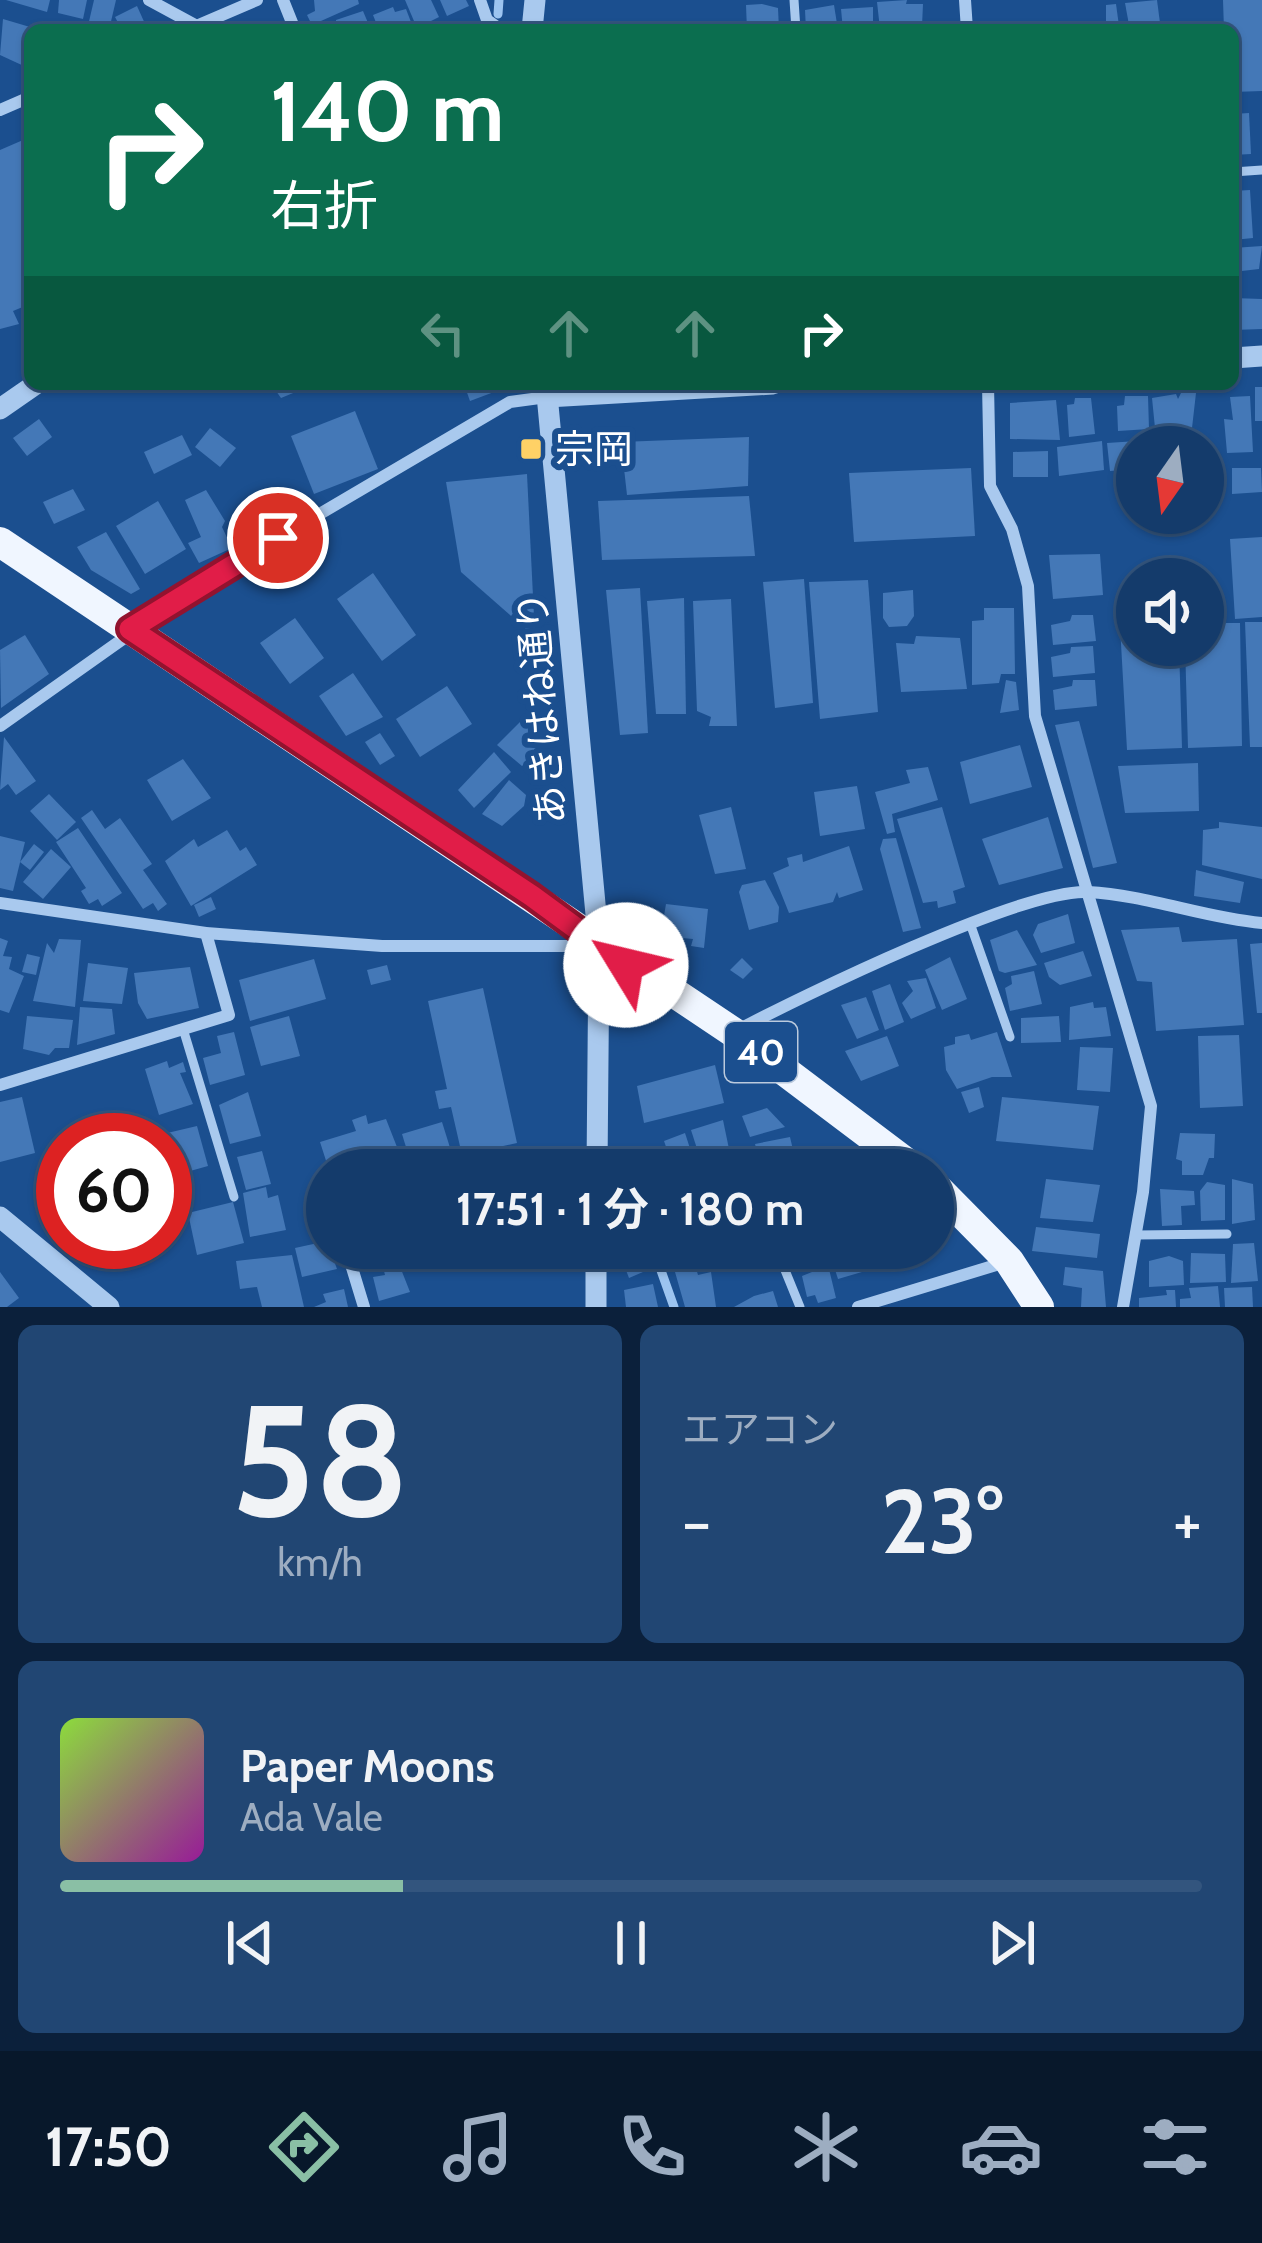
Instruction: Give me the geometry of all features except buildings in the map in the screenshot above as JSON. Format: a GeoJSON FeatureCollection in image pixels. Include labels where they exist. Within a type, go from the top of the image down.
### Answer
{"type":"FeatureCollection","features":[{"type":"Feature","properties":{"kind":"main road","name":"40"},"geometry":{"type":"LineString","coordinates":[[0,542],[733,1033],[888,1149]]}},
{"type":"Feature","properties":{"kind":"main road"},"geometry":{"type":"LineString","coordinates":[[954,1205],[1010,1261],[1040,1307]]}},
{"type":"Feature","properties":{"kind":"street"},"geometry":{"type":"LineString","coordinates":[[149,0],[186,24]]}},
{"type":"Feature","properties":{"kind":"street"},"geometry":{"type":"LineString","coordinates":[[201,24],[257,0]]}},
{"type":"Feature","properties":{"kind":"street"},"geometry":{"type":"LineString","coordinates":[[0,409],[27,390]]}},
{"type":"Feature","properties":{"kind":"street"},"geometry":{"type":"LineString","coordinates":[[0,726],[97,660],[130,629],[510,402],[547,390]]}},
{"type":"Feature","properties":{"kind":"street","name":"あきはね通り"},"geometry":{"type":"LineString","coordinates":[[547,390],[599,946],[597,1149]]}},
{"type":"Feature","properties":{"kind":"street"},"geometry":{"type":"LineString","coordinates":[[988,390],[990,485],[1012,529],[1028,586],[1035,716],[1151,1106],[1137,1235],[1123,1307]]}},
{"type":"Feature","properties":{"kind":"street"},"geometry":{"type":"LineString","coordinates":[[733,1033],[794,1000],[971,926],[1085,891],[1262,923]]}},
{"type":"Feature","properties":{"kind":"street"},"geometry":{"type":"LineString","coordinates":[[0,903],[206,933],[382,946],[536,950],[599,946]]}},
{"type":"Feature","properties":{"kind":"street"},"geometry":{"type":"LineString","coordinates":[[0,1084],[230,1015],[206,933]]}},
{"type":"Feature","properties":{"kind":"street"},"geometry":{"type":"LineString","coordinates":[[0,1217],[109,1307]]}},
{"type":"Feature","properties":{"kind":"street"},"geometry":{"type":"LineString","coordinates":[[858,1307],[892,1302],[1010,1261]]}},
{"type":"Feature","properties":{"kind":"street"},"geometry":{"type":"LineString","coordinates":[[352,1269],[364,1307]]}},
{"type":"Feature","properties":{"kind":"street"},"geometry":{"type":"LineString","coordinates":[[596,1269],[596,1307]]}},
{"type":"Feature","properties":{"kind":"lane"},"geometry":{"type":"LineString","coordinates":[[971,926],[1010,1037]]}},
{"type":"Feature","properties":{"kind":"lane"},"geometry":{"type":"LineString","coordinates":[[184,1032],[234,1196]]}},
{"type":"Feature","properties":{"kind":"lane"},"geometry":{"type":"LineString","coordinates":[[1137,1235],[1226,1234]]}},
{"type":"Feature","properties":{"kind":"lane"},"geometry":{"type":"LineString","coordinates":[[785,1269],[800,1307]]}},
{"type":"Feature","properties":{"kind":"waterway"},"geometry":{"type":"LineString","coordinates":[[498,14],[499,0]]}},
{"type":"Feature","properties":{"kind":"waterway"},"geometry":{"type":"LineString","coordinates":[[660,1269],[674,1307]]}},
{"type":"Feature","properties":{"kind":"place","name":"宗岡"},"geometry":{"type":"Point","coordinates":[531,449]}},
{"type":"Feature","properties":{"kind":"route"},"geometry":{"type":"LineString","coordinates":[[278,538],[130,629],[532,896],[626,965]]}}]}
